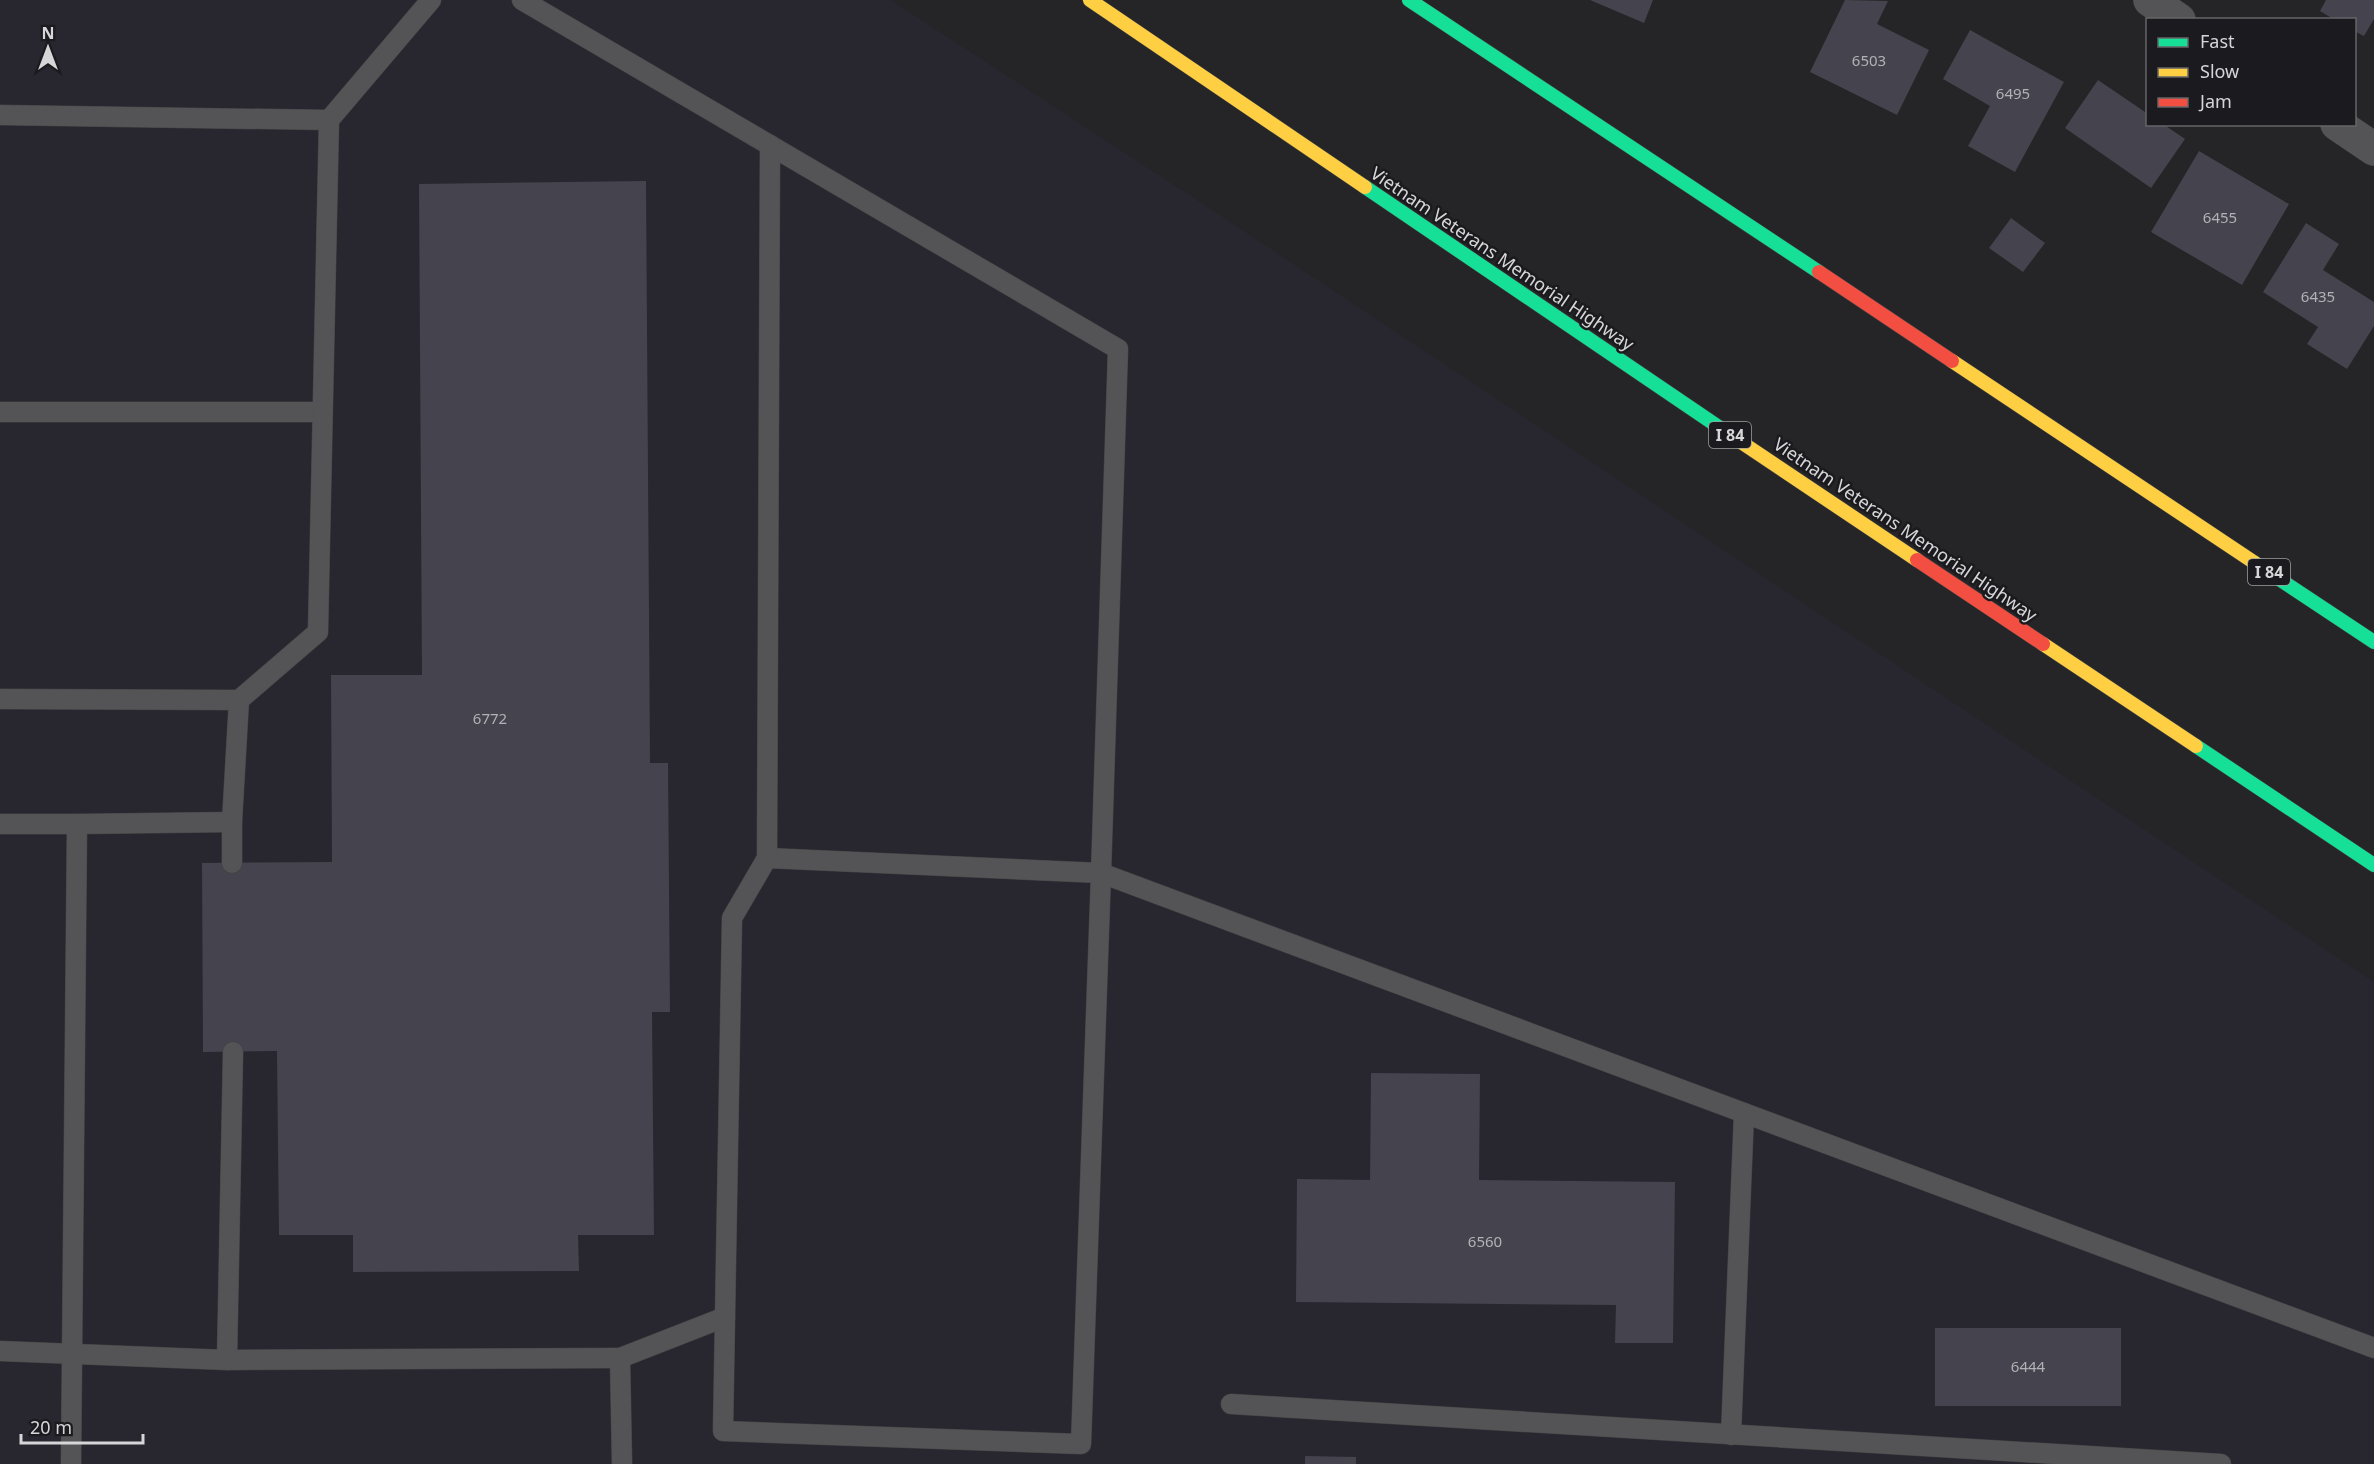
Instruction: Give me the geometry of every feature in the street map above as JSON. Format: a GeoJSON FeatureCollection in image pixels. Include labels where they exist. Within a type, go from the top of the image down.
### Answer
{"type":"FeatureCollection","features":[{"type":"Feature","properties":{"kind":"highway","name":"Vietnam Veterans Memorial Highway"},"geometry":{"type":"LineString","coordinates":[[1090,0],[1692,410],[2374,865]]}},
{"type":"Feature","properties":{"kind":"highway","name":"I 84"},"geometry":{"type":"LineString","coordinates":[[1409,0],[2374,642]]}},
{"type":"Feature","properties":{"kind":"street"},"geometry":{"type":"LineString","coordinates":[[2150,0],[2176,18]]}},
{"type":"Feature","properties":{"kind":"street"},"geometry":{"type":"LineString","coordinates":[[2340,126],[2374,149]]}},
{"type":"Feature","properties":{"kind":"lane"},"geometry":{"type":"LineString","coordinates":[[0,699],[239,700],[318,633],[329,120],[431,0]]}},
{"type":"Feature","properties":{"kind":"lane"},"geometry":{"type":"LineString","coordinates":[[522,0],[770,145],[1118,349],[1081,1444],[723,1431],[732,918],[767,858],[770,145]]}},
{"type":"Feature","properties":{"kind":"lane"},"geometry":{"type":"LineString","coordinates":[[0,115],[329,120]]}},
{"type":"Feature","properties":{"kind":"lane"},"geometry":{"type":"LineString","coordinates":[[0,412],[322,412]]}},
{"type":"Feature","properties":{"kind":"lane"},"geometry":{"type":"LineString","coordinates":[[232,863],[239,700]]}},
{"type":"Feature","properties":{"kind":"lane"},"geometry":{"type":"LineString","coordinates":[[0,824],[232,822]]}},
{"type":"Feature","properties":{"kind":"lane"},"geometry":{"type":"LineString","coordinates":[[71,1464],[77,824]]}},
{"type":"Feature","properties":{"kind":"lane"},"geometry":{"type":"LineString","coordinates":[[767,858],[1101,873],[2374,1348]]}},
{"type":"Feature","properties":{"kind":"lane"},"geometry":{"type":"LineString","coordinates":[[227,1360],[233,1052]]}},
{"type":"Feature","properties":{"kind":"lane"},"geometry":{"type":"LineString","coordinates":[[1731,1435],[1744,1113]]}},
{"type":"Feature","properties":{"kind":"lane"},"geometry":{"type":"LineString","coordinates":[[0,1351],[227,1360],[620,1358],[725,1317]]}},
{"type":"Feature","properties":{"kind":"lane"},"geometry":{"type":"LineString","coordinates":[[620,1358],[622,1464]]}},
{"type":"Feature","properties":{"kind":"lane"},"geometry":{"type":"LineString","coordinates":[[1231,1404],[2221,1464]]}},
{"type":"Feature","properties":{"kind":"shaded area"},"geometry":{"type":"Polygon","coordinates":[[[0,0],[891,0],[1194,198],[2374,982],[2374,1464],[0,1464],[0,0]]]}},
{"type":"Feature","properties":{"kind":"building"},"geometry":{"type":"Polygon","coordinates":[[[1590,0],[1653,0],[1644,23],[1590,0]]]}},
{"type":"Feature","properties":{"kind":"building"},"geometry":{"type":"Polygon","coordinates":[[[1845,0],[1888,1],[1877,24],[1929,50],[1897,115],[1810,72],[1845,0]]]}},
{"type":"Feature","properties":{"kind":"building"},"geometry":{"type":"Polygon","coordinates":[[[2326,0],[2374,0],[2374,19],[2364,36],[2356,32],[2356,18],[2332,18],[2320,11],[2326,0]]]}},
{"type":"Feature","properties":{"kind":"building"},"geometry":{"type":"Polygon","coordinates":[[[1970,30],[2064,82],[2015,172],[1968,146],[1990,106],[1943,79],[1970,30]]]}},
{"type":"Feature","properties":{"kind":"building"},"geometry":{"type":"Polygon","coordinates":[[[2098,80],[2146,113],[2146,126],[2166,126],[2185,139],[2151,188],[2065,128],[2098,80]]]}},
{"type":"Feature","properties":{"kind":"building"},"geometry":{"type":"Polygon","coordinates":[[[2199,151],[2289,204],[2242,285],[2151,232],[2199,151]]]}},
{"type":"Feature","properties":{"kind":"building"},"geometry":{"type":"Polygon","coordinates":[[[646,181],[650,763],[668,763],[670,1012],[652,1012],[654,1235],[578,1235],[579,1271],[353,1272],[353,1235],[279,1235],[277,1051],[203,1052],[202,863],[332,862],[331,675],[422,675],[419,184],[646,181]]]}},
{"type":"Feature","properties":{"kind":"building"},"geometry":{"type":"Polygon","coordinates":[[[2011,218],[2045,243],[2023,272],[1989,248],[2011,218]]]}},
{"type":"Feature","properties":{"kind":"building"},"geometry":{"type":"Polygon","coordinates":[[[2306,223],[2339,244],[2323,270],[2374,302],[2374,326],[2347,369],[2307,344],[2318,327],[2263,292],[2306,223]]]}},
{"type":"Feature","properties":{"kind":"building"},"geometry":{"type":"Polygon","coordinates":[[[1371,1073],[1480,1074],[1479,1180],[1675,1182],[1673,1343],[1615,1343],[1616,1305],[1296,1302],[1297,1179],[1370,1180],[1371,1073]]]}},
{"type":"Feature","properties":{"kind":"building"},"geometry":{"type":"Polygon","coordinates":[[[1935,1328],[2121,1328],[2121,1406],[1935,1406],[1935,1328]]]}},
{"type":"Feature","properties":{"kind":"building"},"geometry":{"type":"Polygon","coordinates":[[[1305,1456],[1356,1457],[1356,1464],[1305,1464],[1305,1456]]]}},
{"type":"Feature","properties":{"kind":"traffic: fast"},"geometry":{"type":"LineString","coordinates":[[1409,0],[1819,272]]}},
{"type":"Feature","properties":{"kind":"traffic: fast"},"geometry":{"type":"LineString","coordinates":[[1365,187],[1729,434]]}},
{"type":"Feature","properties":{"kind":"traffic: fast"},"geometry":{"type":"LineString","coordinates":[[2255,563],[2374,642]]}},
{"type":"Feature","properties":{"kind":"traffic: fast"},"geometry":{"type":"LineString","coordinates":[[2196,746],[2374,865]]}},
{"type":"Feature","properties":{"kind":"traffic: slow"},"geometry":{"type":"LineString","coordinates":[[1090,0],[1365,187]]}},
{"type":"Feature","properties":{"kind":"traffic: slow"},"geometry":{"type":"LineString","coordinates":[[1952,361],[2255,563]]}},
{"type":"Feature","properties":{"kind":"traffic: slow"},"geometry":{"type":"LineString","coordinates":[[1729,434],[1917,560]]}},
{"type":"Feature","properties":{"kind":"traffic: slow"},"geometry":{"type":"LineString","coordinates":[[2043,644],[2196,746]]}},
{"type":"Feature","properties":{"kind":"traffic: jam"},"geometry":{"type":"LineString","coordinates":[[1819,272],[1952,361]]}},
{"type":"Feature","properties":{"kind":"traffic: jam"},"geometry":{"type":"LineString","coordinates":[[1917,560],[2043,644]]}}]}
